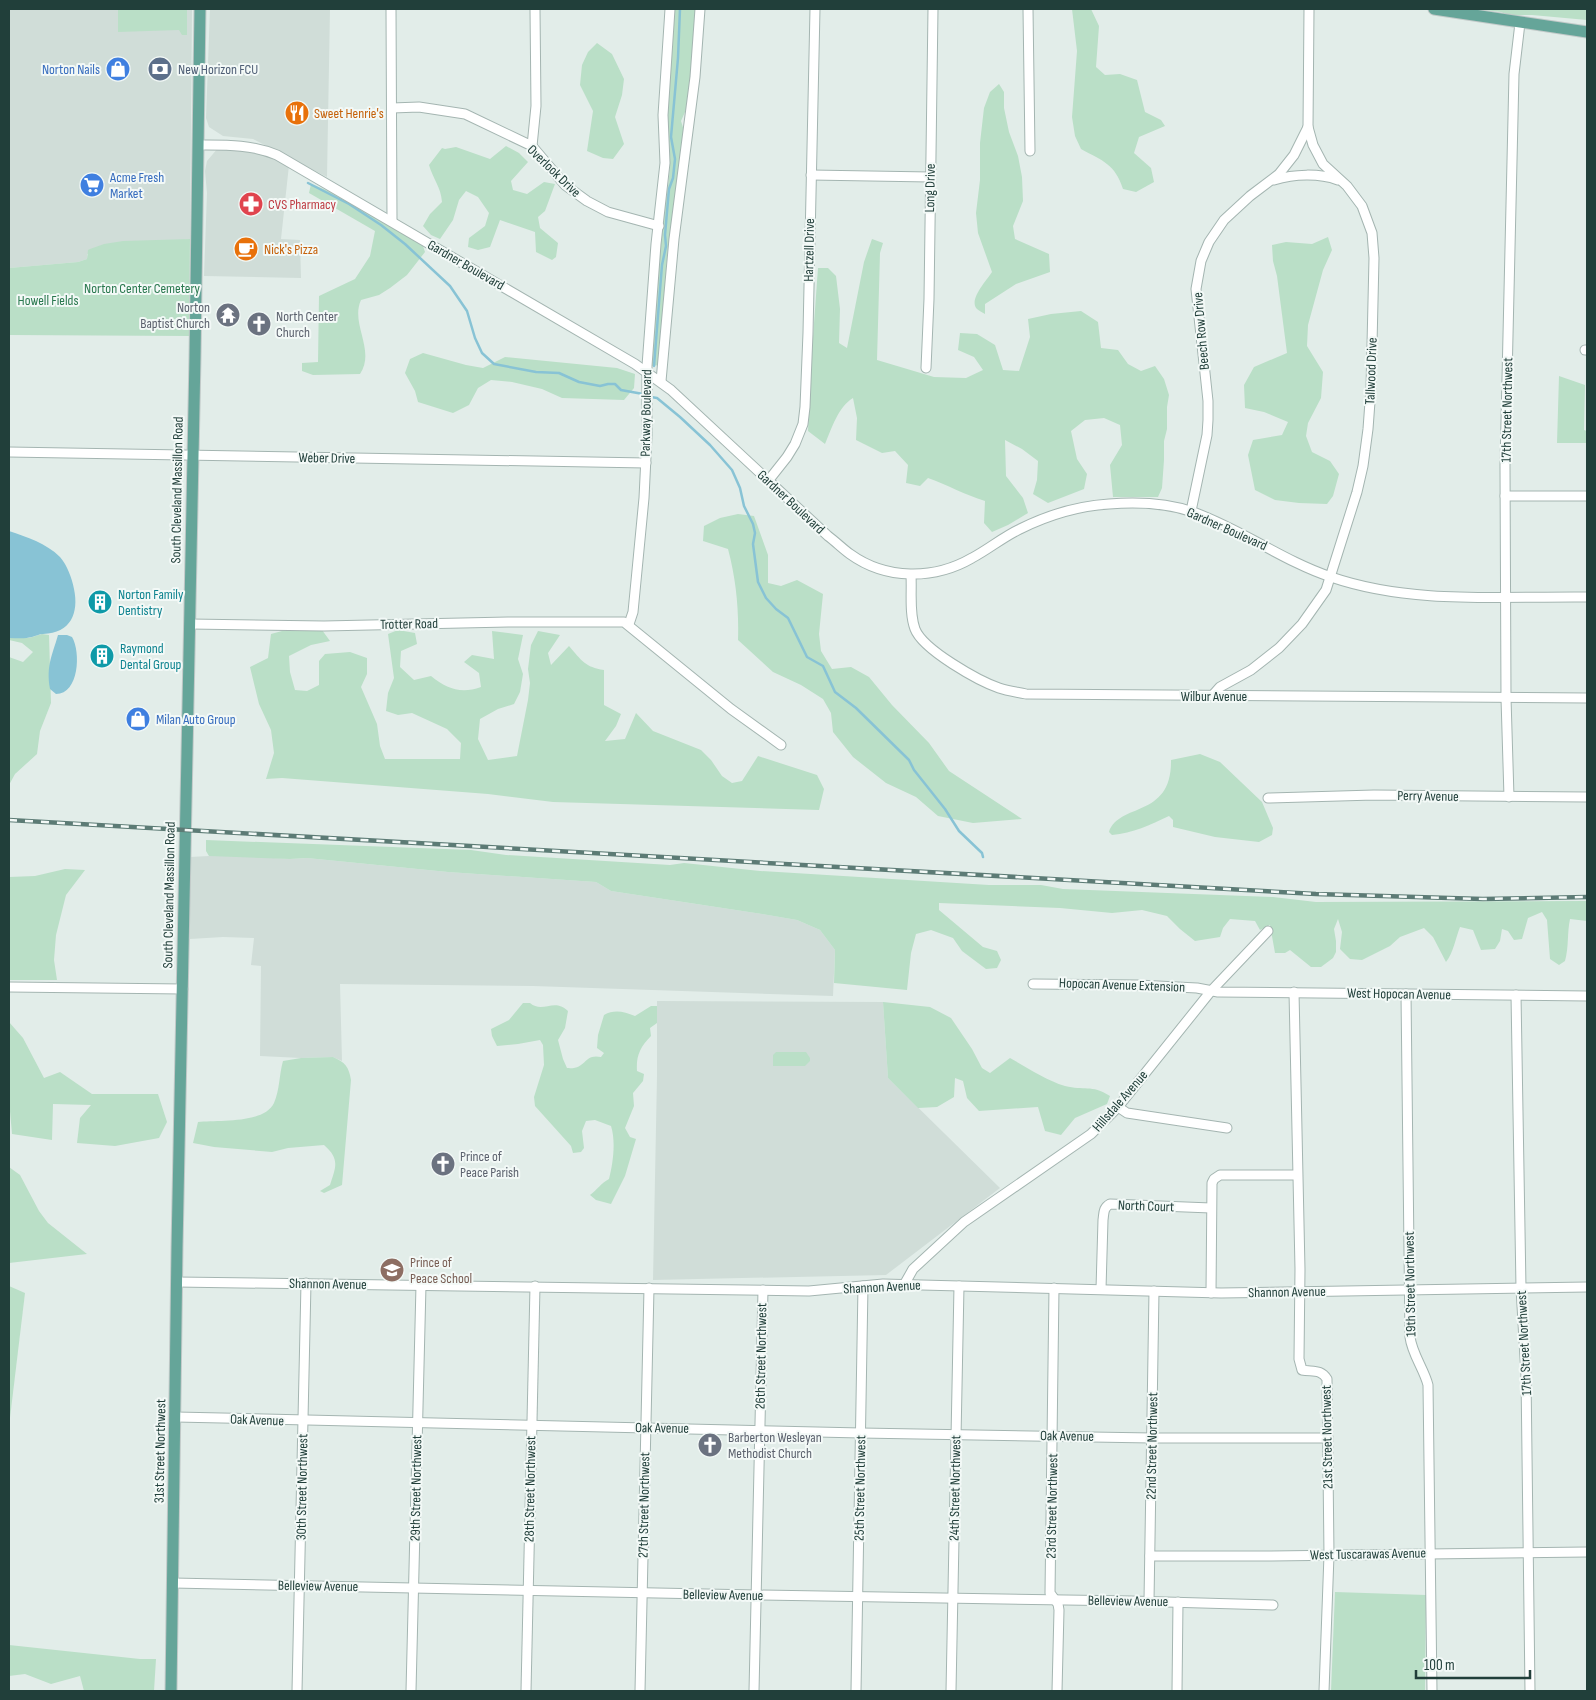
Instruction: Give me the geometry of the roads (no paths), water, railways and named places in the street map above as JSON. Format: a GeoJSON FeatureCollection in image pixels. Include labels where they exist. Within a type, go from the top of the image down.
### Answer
{"type":"FeatureCollection","features":[{"type":"Feature","properties":{"kind":"main road","name":"South Cleveland Massillon Road"},"geometry":{"type":"LineString","coordinates":[[178,1212],[200,9]]}},
{"type":"Feature","properties":{"kind":"main road"},"geometry":{"type":"LineString","coordinates":[[1434,9],[1587,32]]}},
{"type":"Feature","properties":{"kind":"main road","name":"31st Street Northwest"},"geometry":{"type":"LineString","coordinates":[[171,1691],[178,1212]]}},
{"type":"Feature","properties":{"kind":"street"},"geometry":{"type":"LineString","coordinates":[[391,9],[392,221]]}},
{"type":"Feature","properties":{"kind":"street"},"geometry":{"type":"LineString","coordinates":[[532,146],[536,106],[535,9]]}},
{"type":"Feature","properties":{"kind":"street","name":"Parkway Boulevard"},"geometry":{"type":"LineString","coordinates":[[629,624],[633,612],[646,463],[647,372],[658,226],[666,163],[663,115],[670,9]]}},
{"type":"Feature","properties":{"kind":"street","name":"Parkway Boulevard"},"geometry":{"type":"LineString","coordinates":[[661,381],[674,239],[695,77],[700,9]]}},
{"type":"Feature","properties":{"kind":"street","name":"Hartzell Drive"},"geometry":{"type":"LineString","coordinates":[[768,481],[788,457],[803,424],[808,342],[814,9]]}},
{"type":"Feature","properties":{"kind":"street","name":"Long Drive"},"geometry":{"type":"LineString","coordinates":[[926,368],[929,299],[933,9]]}},
{"type":"Feature","properties":{"kind":"street"},"geometry":{"type":"LineString","coordinates":[[1028,9],[1030,151]]}},
{"type":"Feature","properties":{"kind":"street","name":"Tallwood Drive"},"geometry":{"type":"LineString","coordinates":[[1212,696],[1220,687],[1266,660],[1290,637],[1322,596],[1330,577],[1363,466],[1368,429],[1372,352],[1374,258],[1372,233],[1362,206],[1353,193],[1323,164],[1308,127],[1309,9]]}},
{"type":"Feature","properties":{"kind":"street","name":"17th Street Northwest"},"geometry":{"type":"LineString","coordinates":[[1509,797],[1506,698],[1506,496],[1514,74],[1520,23]]}},
{"type":"Feature","properties":{"kind":"street","name":"Overlook Drive"},"geometry":{"type":"LineString","coordinates":[[392,108],[419,107],[465,114],[532,146],[565,185],[587,201],[608,212],[658,226]]}},
{"type":"Feature","properties":{"kind":"street","name":"Beech Row Drive"},"geometry":{"type":"LineString","coordinates":[[1191,511],[1207,435],[1208,420],[1208,400],[1197,297],[1199,268],[1209,242],[1224,220],[1250,196],[1273,180],[1294,155],[1308,127]]}},
{"type":"Feature","properties":{"kind":"street","name":"Gardner Boulevard"},"geometry":{"type":"LineString","coordinates":[[198,145],[241,145],[271,152],[392,221],[647,372],[661,381],[851,555],[876,567],[911,575],[930,573],[974,557],[1018,530],[1048,517],[1075,509],[1119,503],[1159,505],[1191,511],[1232,528],[1330,577],[1382,590],[1439,596],[1587,596]]}},
{"type":"Feature","properties":{"kind":"street"},"geometry":{"type":"LineString","coordinates":[[811,175],[930,177]]}},
{"type":"Feature","properties":{"kind":"street","name":"Beech Row Drive"},"geometry":{"type":"LineString","coordinates":[[1273,180],[1316,176],[1340,181]]}},
{"type":"Feature","properties":{"kind":"street","name":"Weber Drive"},"geometry":{"type":"LineString","coordinates":[[9,452],[646,463]]}},
{"type":"Feature","properties":{"kind":"street"},"geometry":{"type":"LineString","coordinates":[[1506,496],[1587,496]]}},
{"type":"Feature","properties":{"kind":"street","name":"Wilbur Avenue"},"geometry":{"type":"LineString","coordinates":[[911,575],[913,622],[917,634],[923,641],[976,677],[998,688],[1026,694],[1587,698]]}},
{"type":"Feature","properties":{"kind":"street","name":"Trotter Road"},"geometry":{"type":"LineString","coordinates":[[190,624],[324,626],[621,621],[629,624]]}},
{"type":"Feature","properties":{"kind":"street"},"geometry":{"type":"LineString","coordinates":[[629,624],[731,709],[780,745]]}},
{"type":"Feature","properties":{"kind":"street","name":"Perry Avenue"},"geometry":{"type":"LineString","coordinates":[[1268,798],[1366,795],[1587,796]]}},
{"type":"Feature","properties":{"kind":"street","name":"Hillsdale Avenue"},"geometry":{"type":"LineString","coordinates":[[904,1284],[913,1269],[964,1222],[1091,1134],[1118,1107],[1211,991],[1268,932]]}},
{"type":"Feature","properties":{"kind":"street","name":"Hopocan Avenue Extension"},"geometry":{"type":"LineString","coordinates":[[1033,984],[1138,984],[1197,988],[1211,991]]}},
{"type":"Feature","properties":{"kind":"street"},"geometry":{"type":"LineString","coordinates":[[9,987],[183,988]]}},
{"type":"Feature","properties":{"kind":"street","name":"West Hopocan Avenue"},"geometry":{"type":"LineString","coordinates":[[1211,991],[1587,996]]}},
{"type":"Feature","properties":{"kind":"street","name":"21st Street Northwest"},"geometry":{"type":"LineString","coordinates":[[1294,992],[1300,1368],[1306,1371],[1319,1371],[1324,1374],[1326,1379],[1329,1555],[1324,1691]]}},
{"type":"Feature","properties":{"kind":"street","name":"19th Street Northwest"},"geometry":{"type":"LineString","coordinates":[[1406,994],[1411,1343],[1428,1385],[1432,1691]]}},
{"type":"Feature","properties":{"kind":"street","name":"17th Street Northwest"},"geometry":{"type":"LineString","coordinates":[[1516,995],[1520,1288],[1526,1376],[1530,1691]]}},
{"type":"Feature","properties":{"kind":"street"},"geometry":{"type":"LineString","coordinates":[[1118,1107],[1126,1113],[1227,1128]]}},
{"type":"Feature","properties":{"kind":"street"},"geometry":{"type":"LineString","coordinates":[[1211,1293],[1211,1208],[1214,1179],[1220,1175],[1298,1175]]}},
{"type":"Feature","properties":{"kind":"street","name":"North Court"},"geometry":{"type":"LineString","coordinates":[[1101,1289],[1103,1220],[1104,1209],[1107,1206],[1110,1204],[1211,1208]]}},
{"type":"Feature","properties":{"kind":"street","name":"Shannon Avenue"},"geometry":{"type":"LineString","coordinates":[[177,1282],[809,1291],[904,1284],[1211,1293],[1587,1287]]}},
{"type":"Feature","properties":{"kind":"street","name":"30th Street Northwest"},"geometry":{"type":"LineString","coordinates":[[297,1691],[306,1284]]}},
{"type":"Feature","properties":{"kind":"street","name":"29th Street Northwest"},"geometry":{"type":"LineString","coordinates":[[412,1691],[421,1285]]}},
{"type":"Feature","properties":{"kind":"street","name":"28th Street Northwest"},"geometry":{"type":"LineString","coordinates":[[526,1691],[535,1286]]}},
{"type":"Feature","properties":{"kind":"street","name":"25th Street Northwest"},"geometry":{"type":"LineString","coordinates":[[856,1691],[863,1286]]}},
{"type":"Feature","properties":{"kind":"street","name":"24th Street Northwest"},"geometry":{"type":"LineString","coordinates":[[951,1691],[959,1286]]}},
{"type":"Feature","properties":{"kind":"street","name":"27th Street Northwest"},"geometry":{"type":"LineString","coordinates":[[640,1691],[649,1288]]}},
{"type":"Feature","properties":{"kind":"street","name":"23rd Street Northwest"},"geometry":{"type":"LineString","coordinates":[[1054,1288],[1050,1593],[1055,1599],[1059,1610],[1057,1691]]}},
{"type":"Feature","properties":{"kind":"street","name":"26th Street Northwest"},"geometry":{"type":"LineString","coordinates":[[754,1691],[763,1290]]}},
{"type":"Feature","properties":{"kind":"street","name":"22nd Street Northwest"},"geometry":{"type":"LineString","coordinates":[[1149,1601],[1154,1291]]}},
{"type":"Feature","properties":{"kind":"street","name":"Oak Avenue"},"geometry":{"type":"LineString","coordinates":[[176,1418],[861,1433],[1152,1438],[1328,1438]]}},
{"type":"Feature","properties":{"kind":"street","name":"West Tuscarawas Avenue"},"geometry":{"type":"LineString","coordinates":[[1150,1556],[1587,1552]]}},
{"type":"Feature","properties":{"kind":"street","name":"Belleview Avenue"},"geometry":{"type":"LineString","coordinates":[[173,1583],[858,1597],[1055,1599],[1274,1605]]}},
{"type":"Feature","properties":{"kind":"street"},"geometry":{"type":"LineString","coordinates":[[1177,1691],[1178,1602]]}},
{"type":"Feature","properties":{"kind":"water"},"geometry":{"type":"Polygon","coordinates":[[[9,531],[49,548],[60,557],[67,568],[73,585],[75,606],[71,620],[60,630],[29,638],[9,638],[9,531]]]}},
{"type":"Feature","properties":{"kind":"water"},"geometry":{"type":"Polygon","coordinates":[[[58,635],[72,637],[77,652],[77,662],[74,680],[64,692],[56,694],[50,689],[49,674],[50,661],[58,635]]]}},
{"type":"Feature","properties":{"kind":"waterway"},"geometry":{"type":"LineString","coordinates":[[654,366],[662,265],[666,246],[665,235],[669,189],[673,178],[675,159],[671,137],[680,9]]}},
{"type":"Feature","properties":{"kind":"waterway"},"geometry":{"type":"LineString","coordinates":[[308,183],[349,204],[381,225],[405,244],[450,286],[467,311],[475,338],[482,353],[494,364],[536,372],[559,373],[579,382],[600,386],[615,384],[621,390],[643,394]]}},
{"type":"Feature","properties":{"kind":"waterway"},"geometry":{"type":"LineString","coordinates":[[651,397],[657,398],[680,417],[710,445],[732,470],[740,488],[744,506],[753,524],[755,533],[753,544],[758,582],[766,598],[788,618],[807,657],[823,666],[835,692],[856,708],[909,760],[914,770],[945,809],[959,831],[982,853],[983,857]]}},
{"type":"Feature","properties":{"kind":"railway"},"geometry":{"type":"LineString","coordinates":[[9,820],[1316,894],[1483,899],[1587,897]]}},
{"type":"Feature","properties":{"kind":"place","name":"Norton Nails"},"geometry":{"type":"Point","coordinates":[118,69]}},
{"type":"Feature","properties":{"kind":"place","name":"New Horizon FCU"},"geometry":{"type":"Point","coordinates":[160,69]}},
{"type":"Feature","properties":{"kind":"place","name":"Sweet Henrie's"},"geometry":{"type":"Point","coordinates":[297,113]}},
{"type":"Feature","properties":{"kind":"place","name":"Acme Fresh Market"},"geometry":{"type":"Point","coordinates":[92,185]}},
{"type":"Feature","properties":{"kind":"place","name":"CVS Pharmacy"},"geometry":{"type":"Point","coordinates":[251,204]}},
{"type":"Feature","properties":{"kind":"place","name":"Nick's Pizza"},"geometry":{"type":"Point","coordinates":[246,249]}},
{"type":"Feature","properties":{"kind":"place","name":"Norton Baptist Church"},"geometry":{"type":"Point","coordinates":[228,315]}},
{"type":"Feature","properties":{"kind":"place","name":"North Center Church"},"geometry":{"type":"Point","coordinates":[259,324]}},
{"type":"Feature","properties":{"kind":"place","name":"Norton Family Dentistry"},"geometry":{"type":"Point","coordinates":[100,602]}},
{"type":"Feature","properties":{"kind":"place","name":"Raymond Dental Group"},"geometry":{"type":"Point","coordinates":[102,656]}},
{"type":"Feature","properties":{"kind":"place","name":"Milan Auto Group"},"geometry":{"type":"Point","coordinates":[138,719]}},
{"type":"Feature","properties":{"kind":"place","name":"Prince of Peace Parish"},"geometry":{"type":"Point","coordinates":[443,1164]}},
{"type":"Feature","properties":{"kind":"place","name":"Prince of Peace School"},"geometry":{"type":"Point","coordinates":[392,1270]}},
{"type":"Feature","properties":{"kind":"place","name":"Barberton Wesleyan Methodist Church"},"geometry":{"type":"Point","coordinates":[710,1445]}},
{"type":"Feature","properties":{"kind":"park label","name":"Norton Center Cemetery"},"geometry":{"type":"Point","coordinates":[142,288]}},
{"type":"Feature","properties":{"kind":"park label","name":"Howell Fields"},"geometry":{"type":"Point","coordinates":[48,300]}}]}
